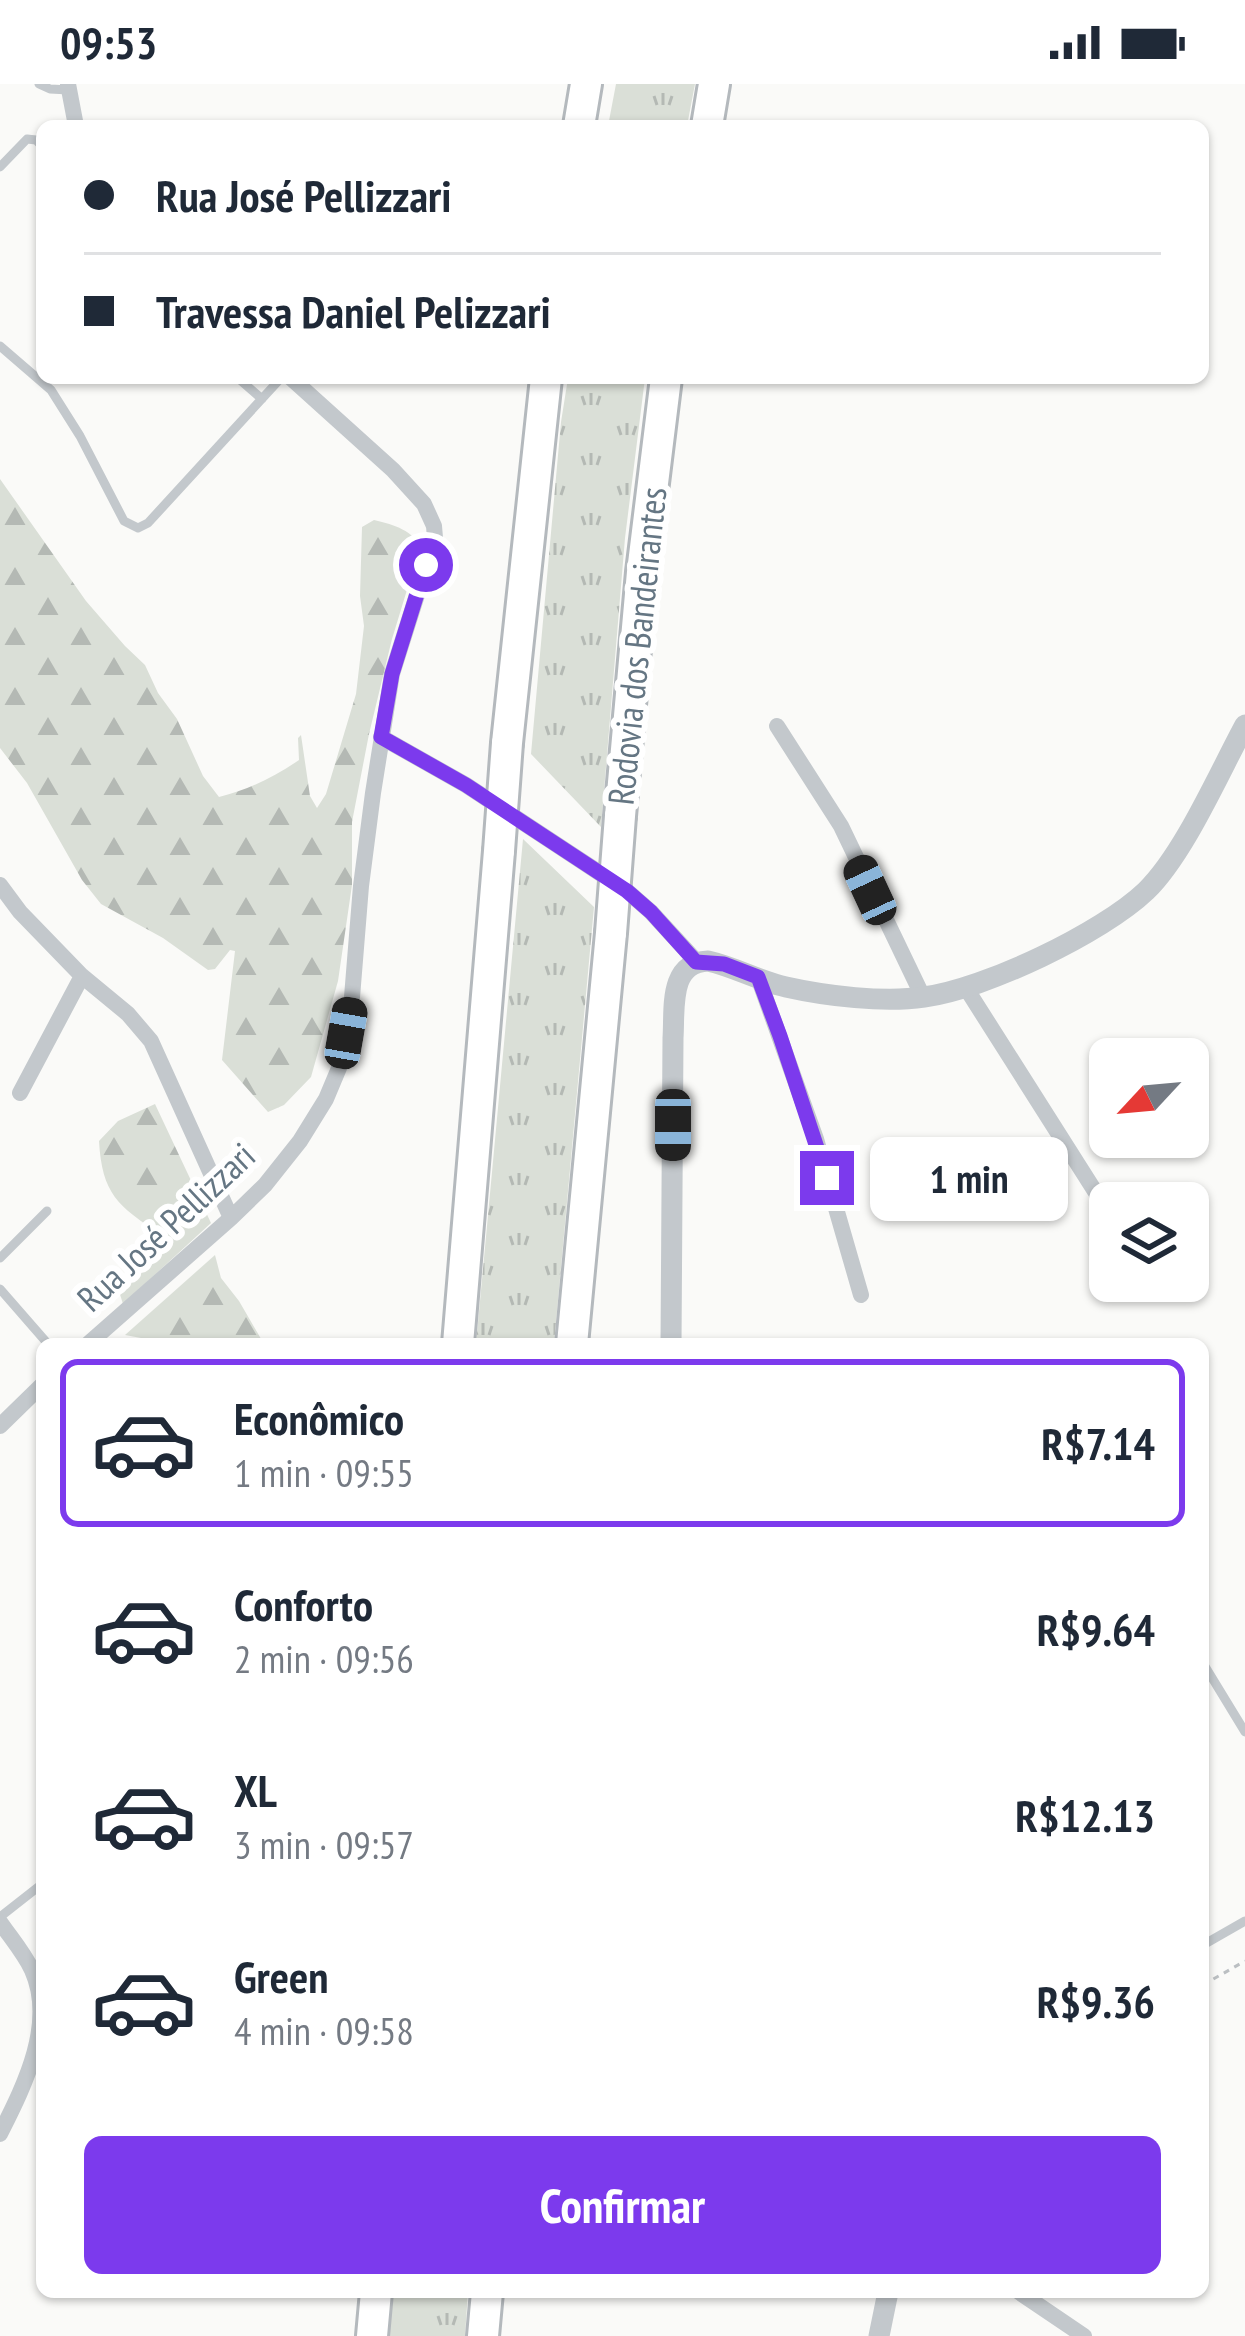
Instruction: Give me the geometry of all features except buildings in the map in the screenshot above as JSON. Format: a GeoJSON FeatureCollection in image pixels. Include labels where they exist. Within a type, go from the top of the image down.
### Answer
{"type":"FeatureCollection","features":[{"type":"Feature","properties":{"kind":"highway"},"geometry":{"type":"LineString","coordinates":[[580,120],[586,84]]}},
{"type":"Feature","properties":{"kind":"highway"},"geometry":{"type":"LineString","coordinates":[[708,120],[714,84]]}},
{"type":"Feature","properties":{"kind":"highway"},"geometry":{"type":"LineString","coordinates":[[459,1338],[507,743],[545,384]]}},
{"type":"Feature","properties":{"kind":"highway","name":"Rodovia dos Bandeirantes"},"geometry":{"type":"LineString","coordinates":[[573,1338],[642,572],[665,384]]}},
{"type":"Feature","properties":{"kind":"highway"},"geometry":{"type":"LineString","coordinates":[[372,2336],[375,2298]]}},
{"type":"Feature","properties":{"kind":"highway"},"geometry":{"type":"LineString","coordinates":[[483,2336],[486,2298]]}},
{"type":"Feature","properties":{"kind":"street"},"geometry":{"type":"LineString","coordinates":[[68,87],[75,120]]}},
{"type":"Feature","properties":{"kind":"street","name":"Rua José Pellizzari"},"geometry":{"type":"LineString","coordinates":[[95,1338],[265,1185],[300,1142],[339,1068],[392,674],[435,538],[424,504],[298,384]]}},
{"type":"Feature","properties":{"kind":"street"},"geometry":{"type":"LineString","coordinates":[[671,1338],[673,1038],[681,973],[696,962],[724,964],[785,987],[886,999],[923,998],[966,988],[1071,942],[1111,919],[1148,889],[1176,852],[1245,725]]}},
{"type":"Feature","properties":{"kind":"street"},"geometry":{"type":"LineString","coordinates":[[777,726],[841,826],[923,998]]}},
{"type":"Feature","properties":{"kind":"street"},"geometry":{"type":"LineString","coordinates":[[381,737],[466,785],[627,891],[696,962]]}},
{"type":"Feature","properties":{"kind":"street"},"geometry":{"type":"LineString","coordinates":[[0,884],[20,912],[82,976],[128,1013],[151,1041],[231,1218]]}},
{"type":"Feature","properties":{"kind":"street"},"geometry":{"type":"LineString","coordinates":[[20,1093],[82,976]]}},
{"type":"Feature","properties":{"kind":"street"},"geometry":{"type":"LineString","coordinates":[[758,977],[815,1139],[861,1294]]}},
{"type":"Feature","properties":{"kind":"street"},"geometry":{"type":"LineString","coordinates":[[966,988],[1089,1182]]}},
{"type":"Feature","properties":{"kind":"street"},"geometry":{"type":"LineString","coordinates":[[0,1426],[36,1390]]}},
{"type":"Feature","properties":{"kind":"street"},"geometry":{"type":"LineString","coordinates":[[0,1920],[32,1972],[36,1990]]}},
{"type":"Feature","properties":{"kind":"street"},"geometry":{"type":"LineString","coordinates":[[0,2134],[36,2044]]}},
{"type":"Feature","properties":{"kind":"street"},"geometry":{"type":"LineString","coordinates":[[879,2336],[887,2298]]}},
{"type":"Feature","properties":{"kind":"street"},"geometry":{"type":"LineString","coordinates":[[1027,2298],[1084,2336]]}},
{"type":"Feature","properties":{"kind":"lane"},"geometry":{"type":"LineString","coordinates":[[39,84],[68,87]]}},
{"type":"Feature","properties":{"kind":"lane"},"geometry":{"type":"LineString","coordinates":[[0,166],[27,139],[36,140]]}},
{"type":"Feature","properties":{"kind":"lane"},"geometry":{"type":"LineString","coordinates":[[0,346],[36,376]]}},
{"type":"Feature","properties":{"kind":"lane"},"geometry":{"type":"LineString","coordinates":[[45,384],[80,436],[124,521],[138,528],[148,523],[276,384]]}},
{"type":"Feature","properties":{"kind":"lane"},"geometry":{"type":"LineString","coordinates":[[245,384],[262,400]]}},
{"type":"Feature","properties":{"kind":"lane"},"geometry":{"type":"LineString","coordinates":[[0,1258],[47,1211]]}},
{"type":"Feature","properties":{"kind":"lane"},"geometry":{"type":"LineString","coordinates":[[0,1289],[43,1338]]}},
{"type":"Feature","properties":{"kind":"lane"},"geometry":{"type":"LineString","coordinates":[[1209,1673],[1245,1732]]}},
{"type":"Feature","properties":{"kind":"lane"},"geometry":{"type":"LineString","coordinates":[[0,1920],[36,1889]]}},
{"type":"Feature","properties":{"kind":"lane"},"geometry":{"type":"LineString","coordinates":[[1209,1942],[1245,1921]]}},
{"type":"Feature","properties":{"kind":"path"},"geometry":{"type":"LineString","coordinates":[[1209,1981],[1245,1961]]}},
{"type":"Feature","properties":{"kind":"green space"},"geometry":{"type":"Polygon","coordinates":[[[616,84],[695,84],[688,120],[609,120],[616,84]]]}},
{"type":"Feature","properties":{"kind":"green space"},"geometry":{"type":"Polygon","coordinates":[[[567,384],[644,384],[625,538],[601,827],[531,754],[567,384]]]}},
{"type":"Feature","properties":{"kind":"green space"},"geometry":{"type":"Polygon","coordinates":[[[0,479],[86,601],[145,665],[203,776],[219,797],[299,760],[301,735],[310,796],[317,808],[326,794],[356,694],[364,626],[362,527],[374,520],[396,526],[425,550],[410,580],[392,639],[369,734],[352,822],[352,885],[338,981],[311,1077],[284,1105],[268,1112],[222,1060],[235,951],[230,950],[215,969],[208,970],[163,938],[101,904],[82,880],[27,783],[0,748],[0,479]]]}},
{"type":"Feature","properties":{"kind":"green space"},"geometry":{"type":"Polygon","coordinates":[[[523,839],[594,907],[555,1338],[477,1338],[523,839]]]}},
{"type":"Feature","properties":{"kind":"green space"},"geometry":{"type":"Polygon","coordinates":[[[155,1104],[211,1223],[123,1304],[118,1288],[154,1257],[160,1234],[115,1197],[104,1174],[99,1141],[118,1121],[155,1104]]]}},
{"type":"Feature","properties":{"kind":"green space"},"geometry":{"type":"Polygon","coordinates":[[[215,1255],[221,1278],[261,1338],[147,1338],[125,1335],[215,1255]]]}},
{"type":"Feature","properties":{"kind":"green space"},"geometry":{"type":"Polygon","coordinates":[[[392,2298],[468,2298],[465,2336],[389,2336],[392,2298]]]}},
{"type":"Feature","properties":{"kind":"route"},"geometry":{"type":"LineString","coordinates":[[426,565],[392,674],[381,737],[466,785],[627,891],[696,962],[724,964],[758,977],[827,1178]]}}]}
